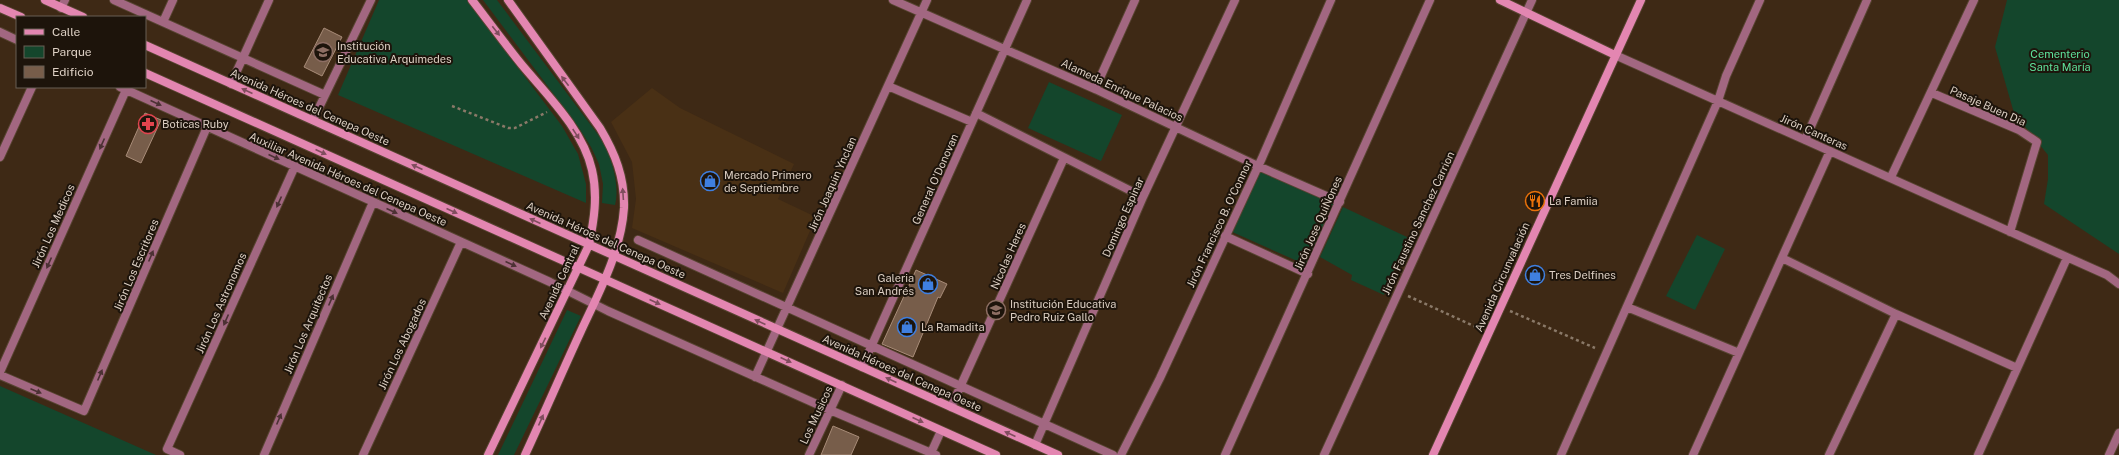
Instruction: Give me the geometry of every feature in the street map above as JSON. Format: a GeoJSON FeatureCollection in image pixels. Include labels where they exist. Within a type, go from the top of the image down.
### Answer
{"type":"FeatureCollection","features":[{"type":"Feature","properties":{"kind":"main road"},"geometry":{"type":"LineString","coordinates":[[45,0],[63,4],[81,16]]}},
{"type":"Feature","properties":{"kind":"main road","name":"Avenida Central"},"geometry":{"type":"LineString","coordinates":[[472,0],[556,106],[583,145],[592,170],[595,217],[589,245],[579,268],[488,455]]}},
{"type":"Feature","properties":{"kind":"main road"},"geometry":{"type":"LineString","coordinates":[[508,0],[600,128],[614,150],[621,174],[624,207],[620,233],[614,256],[525,455]]}},
{"type":"Feature","properties":{"kind":"main road","name":"Jirón Canteras"},"geometry":{"type":"LineString","coordinates":[[1500,0],[1615,55]]}},
{"type":"Feature","properties":{"kind":"main road","name":"Avenida Circunvalación"},"geometry":{"type":"LineString","coordinates":[[1433,455],[1641,0]]}},
{"type":"Feature","properties":{"kind":"main road"},"geometry":{"type":"LineString","coordinates":[[0,8],[19,16]]}},
{"type":"Feature","properties":{"kind":"main road","name":"Avenida Héroes del Cenepa Oeste"},"geometry":{"type":"LineString","coordinates":[[146,45],[1058,455]]}},
{"type":"Feature","properties":{"kind":"main road"},"geometry":{"type":"LineString","coordinates":[[146,73],[996,455]]}},
{"type":"Feature","properties":{"kind":"street"},"geometry":{"type":"LineString","coordinates":[[114,0],[325,95]]}},
{"type":"Feature","properties":{"kind":"street"},"geometry":{"type":"LineString","coordinates":[[163,22],[174,0]]}},
{"type":"Feature","properties":{"kind":"street"},"geometry":{"type":"LineString","coordinates":[[231,84],[269,0]]}},
{"type":"Feature","properties":{"kind":"street"},"geometry":{"type":"LineString","coordinates":[[314,120],[371,0]]}},
{"type":"Feature","properties":{"kind":"street","name":"Alameda Enrique Palacios"},"geometry":{"type":"LineString","coordinates":[[893,0],[1095,89],[1258,166],[1340,202]]}},
{"type":"Feature","properties":{"kind":"street","name":"Jirón Joaquin Ynclan"},"geometry":{"type":"LineString","coordinates":[[755,377],[928,0]]}},
{"type":"Feature","properties":{"kind":"street","name":"General O'Donovan"},"geometry":{"type":"LineString","coordinates":[[862,367],[1027,0]]}},
{"type":"Feature","properties":{"kind":"street"},"geometry":{"type":"LineString","coordinates":[[1095,89],[1135,0]]}},
{"type":"Feature","properties":{"kind":"street","name":"Domingo Espinar"},"geometry":{"type":"LineString","coordinates":[[1035,445],[1143,196],[1177,127],[1235,0]]}},
{"type":"Feature","properties":{"kind":"street","name":"Jirón Francisco B. O'Connor"},"geometry":{"type":"LineString","coordinates":[[1121,455],[1160,378],[1224,236],[1258,166],[1330,0]]}},
{"type":"Feature","properties":{"kind":"street","name":"Jirón Jose QuiÑones"},"geometry":{"type":"LineString","coordinates":[[1225,455],[1308,274],[1430,0]]}},
{"type":"Feature","properties":{"kind":"street","name":"Jirón Faustino Sanchez Carrion"},"geometry":{"type":"LineString","coordinates":[[1324,455],[1532,0]]}},
{"type":"Feature","properties":{"kind":"street"},"geometry":{"type":"LineString","coordinates":[[1561,455],[1718,101],[1726,76],[1760,0]]}},
{"type":"Feature","properties":{"kind":"street"},"geometry":{"type":"LineString","coordinates":[[1805,140],[1867,0]]}},
{"type":"Feature","properties":{"kind":"street"},"geometry":{"type":"LineString","coordinates":[[1891,177],[1932,93],[1974,0]]}},
{"type":"Feature","properties":{"kind":"street"},"geometry":{"type":"LineString","coordinates":[[0,32],[16,40]]}},
{"type":"Feature","properties":{"kind":"street","name":"Jirón Canteras"},"geometry":{"type":"LineString","coordinates":[[1615,55],[1891,177],[2107,275],[2119,284]]}},
{"type":"Feature","properties":{"kind":"street"},"geometry":{"type":"LineString","coordinates":[[888,86],[972,122]]}},
{"type":"Feature","properties":{"kind":"street"},"geometry":{"type":"LineString","coordinates":[[0,157],[32,88]]}},
{"type":"Feature","properties":{"kind":"street","name":"Auxiliar Avenida Héroes del Cenepa Oeste"},"geometry":{"type":"LineString","coordinates":[[123,88],[568,290],[593,304],[755,377],[932,454]]}},
{"type":"Feature","properties":{"kind":"street","name":"Jirón Los Medicos"},"geometry":{"type":"LineString","coordinates":[[0,372],[123,88]]}},
{"type":"Feature","properties":{"kind":"street","name":"Pasaje Buen Dia"},"geometry":{"type":"LineString","coordinates":[[1932,93],[2019,130],[2037,142],[2010,232]]}},
{"type":"Feature","properties":{"kind":"street"},"geometry":{"type":"LineString","coordinates":[[976,113],[1143,196]]}},
{"type":"Feature","properties":{"kind":"street","name":"Jirón Los Escritores"},"geometry":{"type":"LineString","coordinates":[[0,375],[84,411],[207,126]]}},
{"type":"Feature","properties":{"kind":"street"},"geometry":{"type":"LineString","coordinates":[[1693,455],[1830,151]]}},
{"type":"Feature","properties":{"kind":"street","name":"Nicolas Heres"},"geometry":{"type":"LineString","coordinates":[[951,407],[1064,158]]}},
{"type":"Feature","properties":{"kind":"street","name":"Jirón Los Astronomos"},"geometry":{"type":"LineString","coordinates":[[180,455],[167,450],[295,166]]}},
{"type":"Feature","properties":{"kind":"street","name":"Jirón Los Arquitectos"},"geometry":{"type":"LineString","coordinates":[[264,455],[373,202]]}},
{"type":"Feature","properties":{"kind":"street"},"geometry":{"type":"LineString","coordinates":[[1224,236],[1308,274]]}},
{"type":"Feature","properties":{"kind":"street"},"geometry":{"type":"LineString","coordinates":[[638,240],[1113,455]]}},
{"type":"Feature","properties":{"kind":"street","name":"Jirón Los Abogados"},"geometry":{"type":"LineString","coordinates":[[363,455],[461,242]]}},
{"type":"Feature","properties":{"kind":"street"},"geometry":{"type":"LineString","coordinates":[[1782,258],[1896,314],[2017,368]]}},
{"type":"Feature","properties":{"kind":"street"},"geometry":{"type":"LineString","coordinates":[[1978,455],[2067,258]]}},
{"type":"Feature","properties":{"kind":"street"},"geometry":{"type":"LineString","coordinates":[[1627,307],[1739,353]]}},
{"type":"Feature","properties":{"kind":"street"},"geometry":{"type":"LineString","coordinates":[[1829,455],[1896,314]]}},
{"type":"Feature","properties":{"kind":"street","name":"Los Musicos"},"geometry":{"type":"LineString","coordinates":[[810,455],[842,385]]}},
{"type":"Feature","properties":{"kind":"street"},"geometry":{"type":"LineString","coordinates":[[932,454],[942,431]]}},
{"type":"Feature","properties":{"kind":"street"},"geometry":{"type":"LineString","coordinates":[[2109,455],[2119,433]]}},
{"type":"Feature","properties":{"kind":"path"},"geometry":{"type":"LineString","coordinates":[[452,106],[508,128],[515,128],[556,106]]}},
{"type":"Feature","properties":{"kind":"path"},"geometry":{"type":"LineString","coordinates":[[1399,292],[1489,332]]}},
{"type":"Feature","properties":{"kind":"path"},"geometry":{"type":"LineString","coordinates":[[1500,307],[1606,353]]}},
{"type":"Feature","properties":{"kind":"shaded area","name":"Mercado Primero de Septiembre"},"geometry":{"type":"Polygon","coordinates":[[[652,88],[680,108],[794,164],[778,199],[816,217],[783,293],[632,228],[636,199],[632,162],[611,122],[652,88]]]}},
{"type":"Feature","properties":{"kind":"green space"},"geometry":{"type":"Polygon","coordinates":[[[379,0],[467,0],[562,126],[578,154],[586,184],[586,203],[338,95],[379,0]]]}},
{"type":"Feature","properties":{"kind":"green space"},"geometry":{"type":"Polygon","coordinates":[[[483,0],[497,0],[605,144],[613,166],[616,182],[617,190],[615,205],[602,203],[603,184],[599,164],[591,147],[579,128],[483,0]]]}},
{"type":"Feature","properties":{"kind":"green space","name":"Cementerio Santa María"},"geometry":{"type":"Polygon","coordinates":[[[2007,0],[2119,0],[2119,254],[2044,204],[2048,179],[2048,155],[2014,113],[1995,47],[2007,0]]]}},
{"type":"Feature","properties":{"kind":"green space"},"geometry":{"type":"Polygon","coordinates":[[[1049,82],[1122,115],[1101,161],[1028,128],[1049,82]]]}},
{"type":"Feature","properties":{"kind":"green space"},"geometry":{"type":"Polygon","coordinates":[[[1259,168],[1335,204],[1306,265],[1230,231],[1259,168]]]}},
{"type":"Feature","properties":{"kind":"green space"},"geometry":{"type":"Polygon","coordinates":[[[1343,207],[1407,237],[1384,295],[1351,280],[1352,275],[1320,257],[1343,207]]]}},
{"type":"Feature","properties":{"kind":"green space"},"geometry":{"type":"Polygon","coordinates":[[[1697,235],[1725,249],[1695,310],[1666,296],[1697,235]]]}},
{"type":"Feature","properties":{"kind":"green space"},"geometry":{"type":"Polygon","coordinates":[[[567,310],[581,316],[514,455],[498,455],[567,310]]]}},
{"type":"Feature","properties":{"kind":"green space"},"geometry":{"type":"Polygon","coordinates":[[[0,386],[156,455],[0,455],[0,386]]]}},
{"type":"Feature","properties":{"kind":"building","name":"Institución Educativa Arquimedes"},"geometry":{"type":"Polygon","coordinates":[[[324,28],[342,37],[322,76],[304,67],[324,28]]]}},
{"type":"Feature","properties":{"kind":"building"},"geometry":{"type":"Polygon","coordinates":[[[145,113],[161,120],[141,163],[126,156],[145,113]]]}},
{"type":"Feature","properties":{"kind":"building","name":"La Ramadita"},"geometry":{"type":"Polygon","coordinates":[[[916,270],[947,284],[940,298],[938,297],[913,357],[882,344],[916,270]]]}},
{"type":"Feature","properties":{"kind":"building"},"geometry":{"type":"Polygon","coordinates":[[[833,426],[859,437],[851,455],[821,455],[833,426]]]}},
{"type":"Feature","properties":{"kind":"place","name":"Institución Educativa Arquimedes"},"geometry":{"type":"Point","coordinates":[323,52]}},
{"type":"Feature","properties":{"kind":"place","name":"Boticas Ruby"},"geometry":{"type":"Point","coordinates":[148,124]}},
{"type":"Feature","properties":{"kind":"place","name":"Mercado Primero de Septiembre"},"geometry":{"type":"Point","coordinates":[710,181]}},
{"type":"Feature","properties":{"kind":"place","name":"La Famiia"},"geometry":{"type":"Point","coordinates":[1535,201]}},
{"type":"Feature","properties":{"kind":"place","name":"Tres Delfines"},"geometry":{"type":"Point","coordinates":[1535,275]}},
{"type":"Feature","properties":{"kind":"place","name":"Galeria San Andrés"},"geometry":{"type":"Point","coordinates":[928,284]}},
{"type":"Feature","properties":{"kind":"place","name":"Institución Educativa Pedro Ruiz Gallo"},"geometry":{"type":"Point","coordinates":[996,310]}},
{"type":"Feature","properties":{"kind":"place","name":"La Ramadita"},"geometry":{"type":"Point","coordinates":[907,327]}}]}
